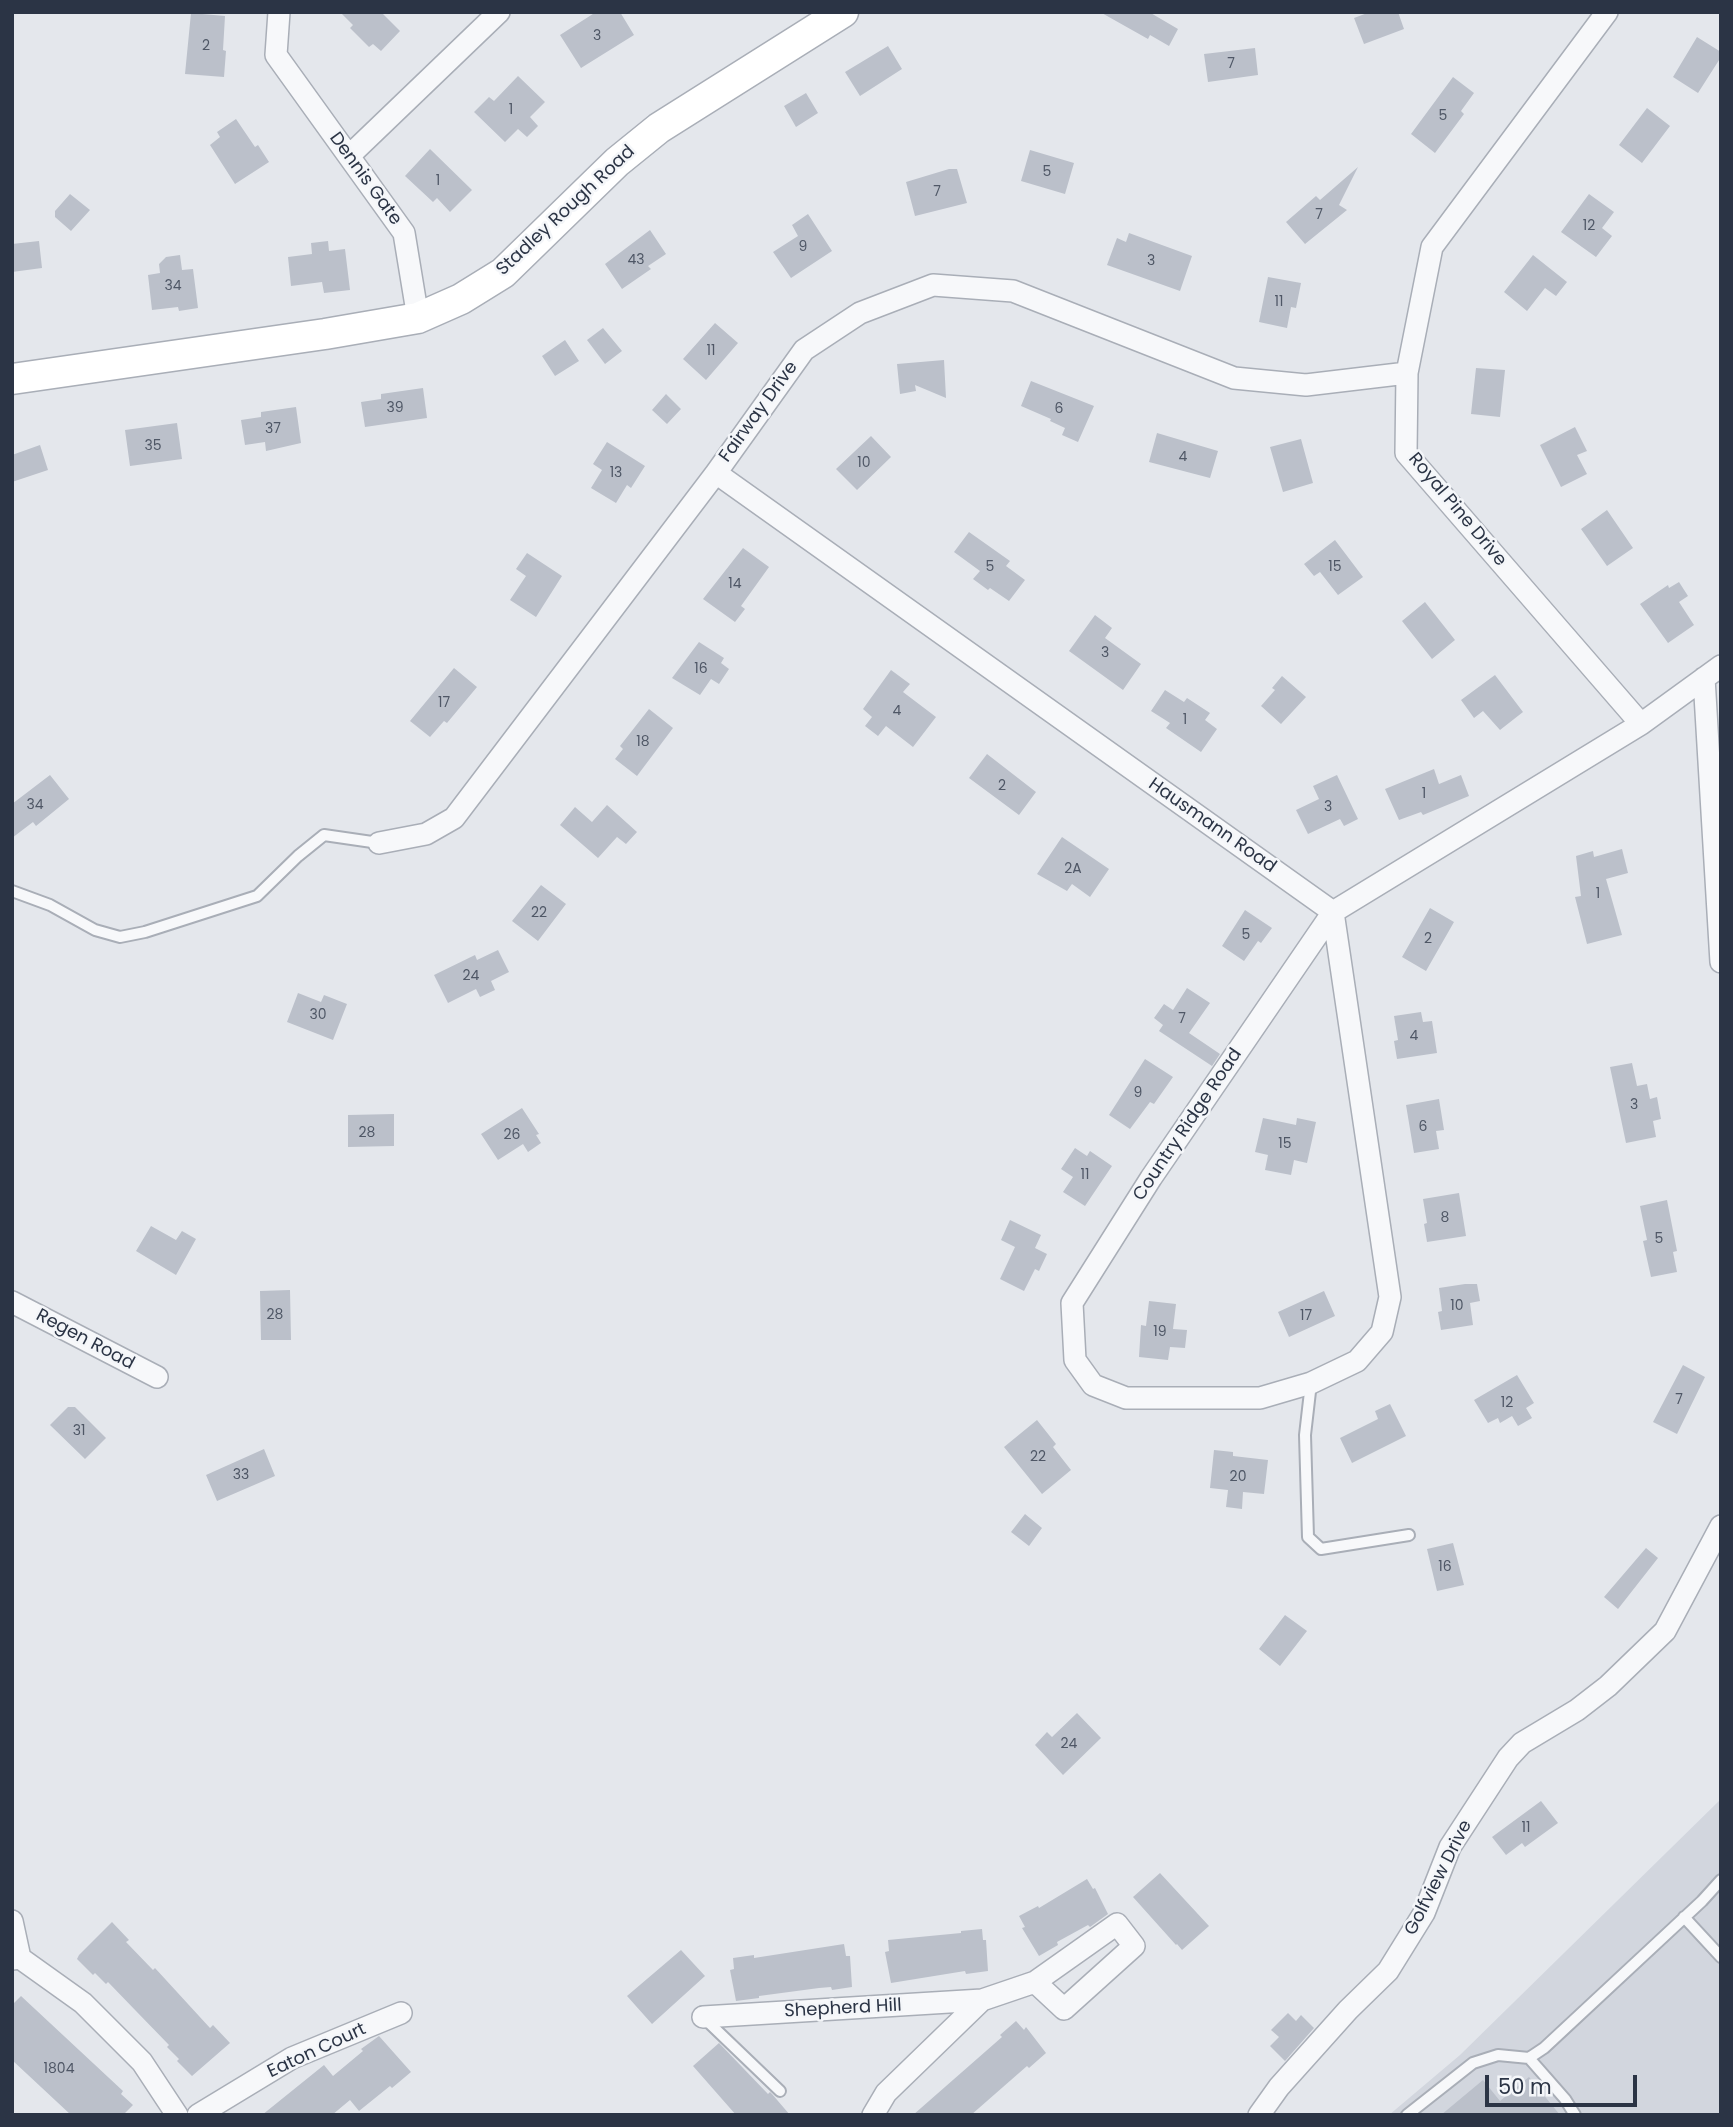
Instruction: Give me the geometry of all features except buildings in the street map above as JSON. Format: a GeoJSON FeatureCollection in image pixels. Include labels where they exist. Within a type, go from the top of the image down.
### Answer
{"type":"FeatureCollection","features":[{"type":"Feature","properties":{"kind":"main road","name":"Stadley Rough Road"},"geometry":{"type":"LineString","coordinates":[[12,379],[418,318],[461,299],[503,273],[617,162],[659,128],[844,12]]}},
{"type":"Feature","properties":{"kind":"street","name":"Dennis Gate"},"geometry":{"type":"LineString","coordinates":[[279,12],[276,55],[404,233],[418,318]]}},
{"type":"Feature","properties":{"kind":"street"},"geometry":{"type":"LineString","coordinates":[[349,156],[499,12]]}},
{"type":"Feature","properties":{"kind":"street","name":"Royal Pine Drive"},"geometry":{"type":"LineString","coordinates":[[1607,12],[1432,247],[1407,373],[1406,453],[1641,724]]}},
{"type":"Feature","properties":{"kind":"street","name":"Fairway Drive"},"geometry":{"type":"LineString","coordinates":[[379,843],[425,834],[454,818],[716,473],[804,350],[860,313],[933,285],[1013,292],[1234,378],[1306,385],[1407,373]]}},
{"type":"Feature","properties":{"kind":"street","name":"Hausmann Road"},"geometry":{"type":"LineString","coordinates":[[716,473],[1333,912]]}},
{"type":"Feature","properties":{"kind":"street"},"geometry":{"type":"LineString","coordinates":[[1333,912],[1641,724],[1712,672]]}},
{"type":"Feature","properties":{"kind":"street"},"geometry":{"type":"LineString","coordinates":[[1712,672],[1721,962]]}},
{"type":"Feature","properties":{"kind":"street","name":"Country Ridge Road"},"geometry":{"type":"LineString","coordinates":[[1333,912],[1390,1297],[1382,1332],[1357,1360],[1311,1383],[1260,1398],[1126,1398],[1093,1385],[1075,1360],[1072,1303],[1151,1178],[1333,912]]}},
{"type":"Feature","properties":{"kind":"street","name":"Regen Road"},"geometry":{"type":"LineString","coordinates":[[12,1302],[157,1377]]}},
{"type":"Feature","properties":{"kind":"street","name":"Golfview Drive"},"geometry":{"type":"LineString","coordinates":[[1259,2115],[1279,2087],[1348,2010],[1388,1971],[1424,1913],[1450,1847],[1508,1758],[1522,1743],[1577,1710],[1608,1686],[1665,1631],[1721,1526]]}},
{"type":"Feature","properties":{"kind":"street"},"geometry":{"type":"LineString","coordinates":[[12,1921],[16,1958],[83,2003],[142,2062],[177,2115]]}},
{"type":"Feature","properties":{"kind":"street","name":"Shepherd Hill"},"geometry":{"type":"LineString","coordinates":[[703,2017],[982,2000],[1035,1982]]}},
{"type":"Feature","properties":{"kind":"street","name":"Shepherd Hill"},"geometry":{"type":"LineString","coordinates":[[873,2115],[886,2093],[982,2000]]}},
{"type":"Feature","properties":{"kind":"street","name":"Eaton Court"},"geometry":{"type":"LineString","coordinates":[[198,2115],[292,2058],[401,2013]]}},
{"type":"Feature","properties":{"kind":"lane"},"geometry":{"type":"LineString","coordinates":[[12,891],[50,905],[95,930],[120,937],[145,932],[257,896],[324,835],[379,843]]}},
{"type":"Feature","properties":{"kind":"lane"},"geometry":{"type":"LineString","coordinates":[[1311,1383],[1305,1436],[1308,1537],[1321,1549],[1409,1535]]}},
{"type":"Feature","properties":{"kind":"lane"},"geometry":{"type":"LineString","coordinates":[[1407,2115],[1473,2063],[1498,2055],[1529,2058],[1544,2048],[1721,1880]]}},
{"type":"Feature","properties":{"kind":"lane"},"geometry":{"type":"LineString","coordinates":[[1684,1917],[1721,1957]]}},
{"type":"Feature","properties":{"kind":"lane"},"geometry":{"type":"LineString","coordinates":[[703,2017],[780,2091]]}},
{"type":"Feature","properties":{"kind":"lane"},"geometry":{"type":"LineString","coordinates":[[1529,2058],[1565,2099],[1575,2115]]}},
{"type":"Feature","properties":{"kind":"shaded area"},"geometry":{"type":"Polygon","coordinates":[[[1721,1799],[1721,2115],[1389,2115],[1460,2055],[1721,1799]]]}}]}
